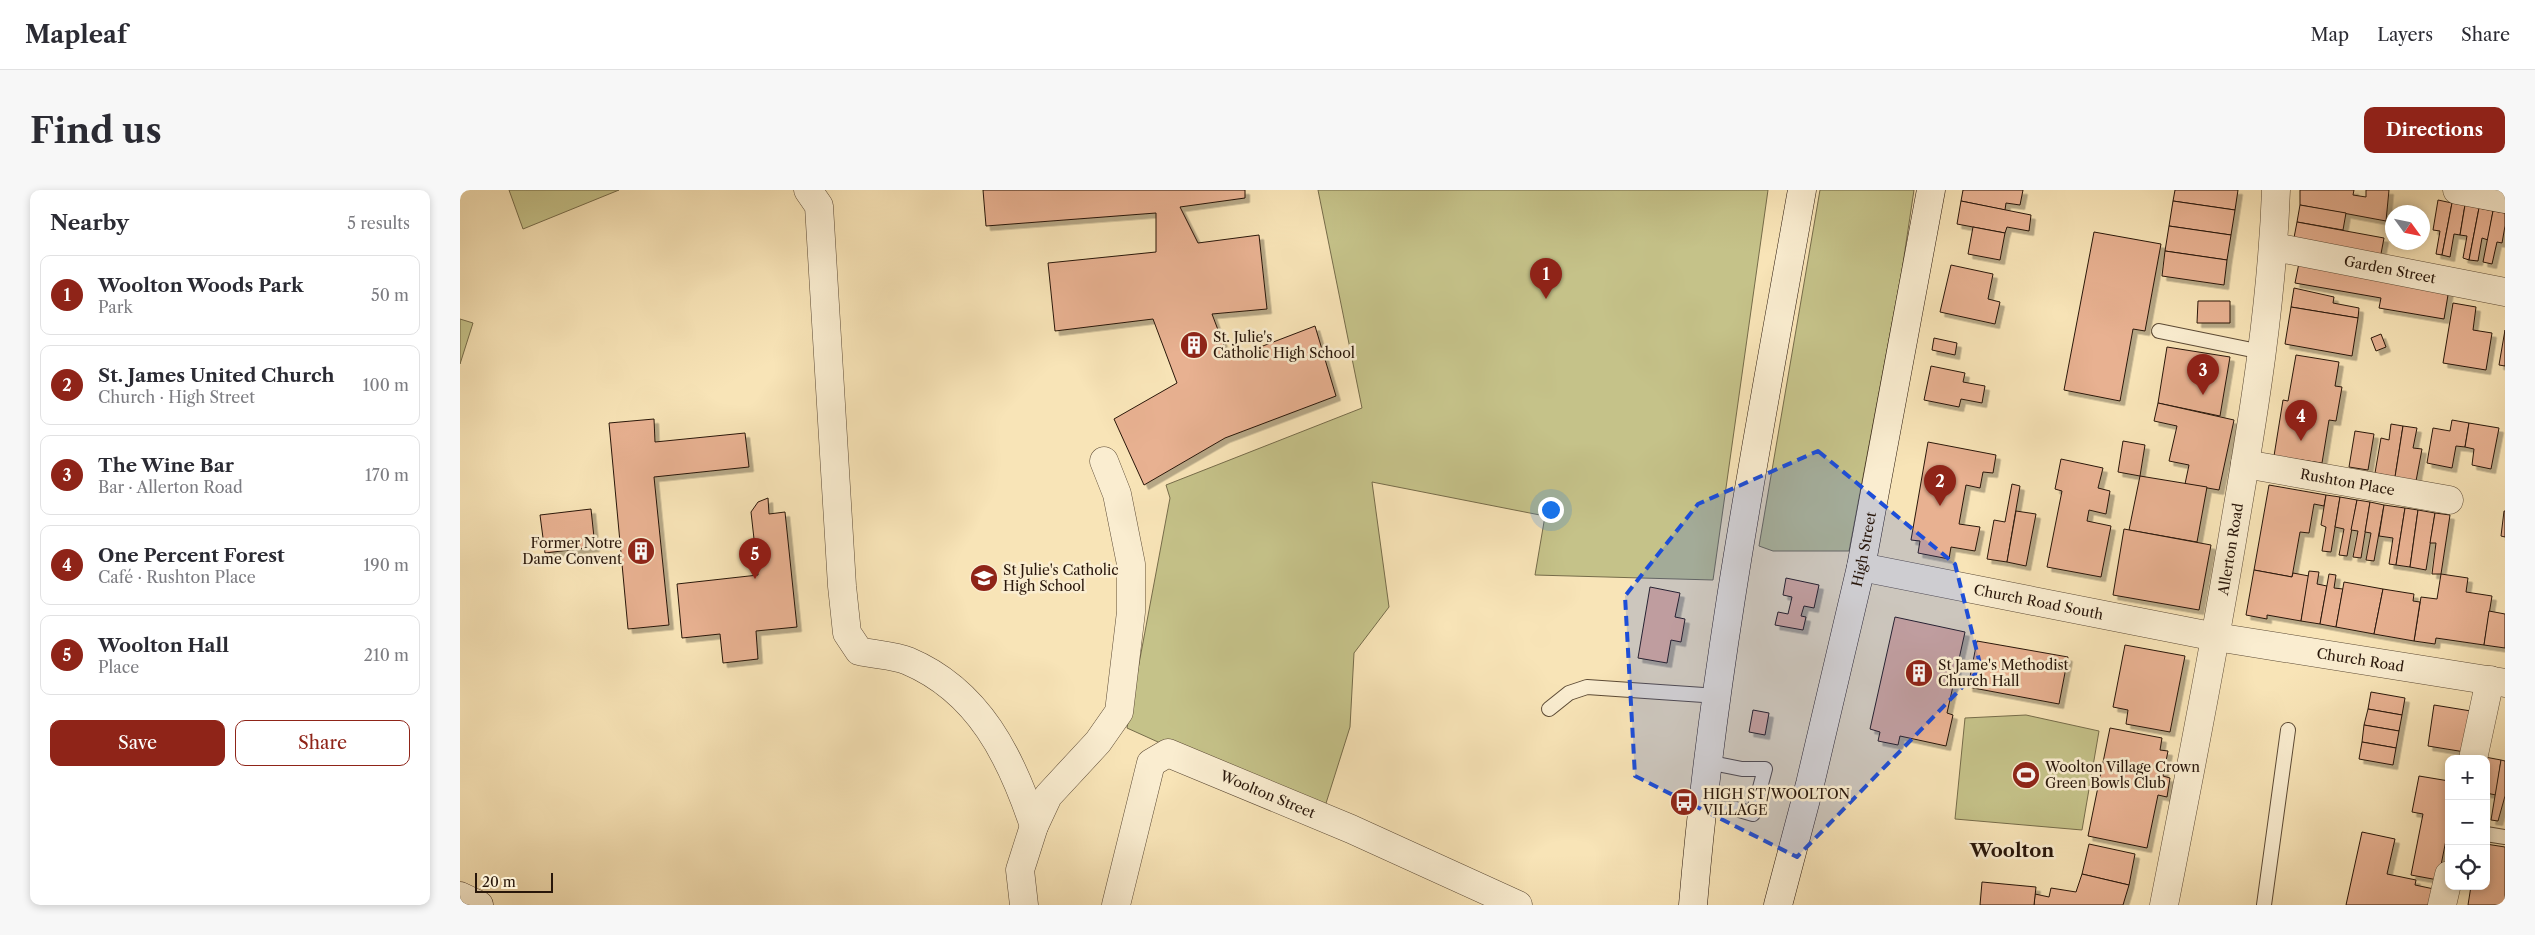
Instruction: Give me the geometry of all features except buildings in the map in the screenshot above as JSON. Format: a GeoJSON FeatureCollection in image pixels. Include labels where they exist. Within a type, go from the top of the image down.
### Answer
{"type":"FeatureCollection","features":[{"type":"Feature","properties":{"kind":"street"},"geometry":{"type":"LineString","coordinates":[[1693,905],[1707,762],[1738,556],[1802,190]]}},
{"type":"Feature","properties":{"kind":"street","name":"High Street"},"geometry":{"type":"LineString","coordinates":[[1778,905],[1810,784],[1861,567],[1931,190]]}},
{"type":"Feature","properties":{"kind":"street","name":"Allerton Road"},"geometry":{"type":"LineString","coordinates":[[2164,905],[2216,636],[2245,464],[2262,352],[2274,247],[2276,190]]}},
{"type":"Feature","properties":{"kind":"street"},"geometry":{"type":"LineString","coordinates":[[2457,190],[2502,196]]}},
{"type":"Feature","properties":{"kind":"street"},"geometry":{"type":"LineString","coordinates":[[815,195],[842,586],[847,633],[859,651],[906,660],[934,675],[964,698],[1002,748],[1019,780],[1034,826]]}},
{"type":"Feature","properties":{"kind":"street","name":"Garden Street"},"geometry":{"type":"LineString","coordinates":[[2274,247],[2505,292]]}},
{"type":"Feature","properties":{"kind":"street"},"geometry":{"type":"LineString","coordinates":[[1024,905],[1020,870],[1034,826],[1048,796],[1098,742],[1119,712],[1131,612],[1131,564],[1117,494],[1104,461]]}},
{"type":"Feature","properties":{"kind":"street","name":"Rushton Place"},"geometry":{"type":"LineString","coordinates":[[2245,464],[2449,500]]}},
{"type":"Feature","properties":{"kind":"street","name":"Church Road South"},"geometry":{"type":"LineString","coordinates":[[1861,567],[2216,636]]}},
{"type":"Feature","properties":{"kind":"street","name":"Church Road"},"geometry":{"type":"LineString","coordinates":[[2216,636],[2497,682]]}},
{"type":"Feature","properties":{"kind":"street"},"geometry":{"type":"LineString","coordinates":[[2475,755],[2497,682]]}},
{"type":"Feature","properties":{"kind":"street","name":"Woolton Street"},"geometry":{"type":"LineString","coordinates":[[1116,905],[1151,763],[1168,753],[1351,829],[1518,905]]}},
{"type":"Feature","properties":{"kind":"street"},"geometry":{"type":"LineString","coordinates":[[2442,905],[2446,890]]}},
{"type":"Feature","properties":{"kind":"street"},"geometry":{"type":"LineString","coordinates":[[460,896],[480,905]]}},
{"type":"Feature","properties":{"kind":"lane"},"geometry":{"type":"LineString","coordinates":[[2158,332],[2262,352]]}},
{"type":"Feature","properties":{"kind":"lane"},"geometry":{"type":"LineString","coordinates":[[1549,709],[1569,693],[1587,686],[1649,689],[1718,696]]}},
{"type":"Feature","properties":{"kind":"lane"},"geometry":{"type":"LineString","coordinates":[[2264,905],[2288,730]]}},
{"type":"Feature","properties":{"kind":"lane"},"geometry":{"type":"LineString","coordinates":[[1702,808],[1736,808],[1753,814],[1765,769],[1742,770],[1707,762]]}},
{"type":"Feature","properties":{"kind":"lane"},"geometry":{"type":"LineString","coordinates":[[2490,835],[2505,837]]}},
{"type":"Feature","properties":{"kind":"highlighted area"},"geometry":{"type":"Polygon","coordinates":[[[1818,451],[1955,564],[1981,668],[1797,857],[1635,776],[1625,596],[1698,504],[1818,451]]]}},
{"type":"Feature","properties":{"kind":"shaded area"},"geometry":{"type":"Polygon","coordinates":[[[509,190],[619,190],[523,229],[509,190]]]}},
{"type":"Feature","properties":{"kind":"shaded area"},"geometry":{"type":"Polygon","coordinates":[[[1318,190],[1768,190],[1713,580],[1535,575],[1545,516],[1372,482],[1389,607],[1354,653],[1350,727],[1322,816],[1127,728],[1170,498],[1166,485],[1362,408],[1318,190]]]}},
{"type":"Feature","properties":{"kind":"shaded area"},"geometry":{"type":"Polygon","coordinates":[[[1820,190],[1914,190],[1902,270],[1849,551],[1773,551],[1759,546],[1820,190]]]}},
{"type":"Feature","properties":{"kind":"shaded area"},"geometry":{"type":"Polygon","coordinates":[[[460,319],[473,323],[460,364],[460,319]]]}},
{"type":"Feature","properties":{"kind":"shaded area","name":"Woolton Village Crown Green Bowls Club"},"geometry":{"type":"Polygon","coordinates":[[[2026,715],[2099,731],[2082,830],[1955,819],[1965,718],[2026,715]]]}},
{"type":"Feature","properties":{"kind":"place","name":"Woolton Woods Park"},"geometry":{"type":"Point","coordinates":[1546,299]}},
{"type":"Feature","properties":{"kind":"place","name":"St. Julie's Catholic High School"},"geometry":{"type":"Point","coordinates":[1194,345]}},
{"type":"Feature","properties":{"kind":"place","name":"The Wine Bar"},"geometry":{"type":"Point","coordinates":[2203,395]}},
{"type":"Feature","properties":{"kind":"place","name":"One Percent Forest"},"geometry":{"type":"Point","coordinates":[2301,441]}},
{"type":"Feature","properties":{"kind":"place","name":"St. James United Church"},"geometry":{"type":"Point","coordinates":[1940,506]}},
{"type":"Feature","properties":{"kind":"place","name":"Former Notre Dame Convent"},"geometry":{"type":"Point","coordinates":[641,551]}},
{"type":"Feature","properties":{"kind":"place","name":"St Julie's Catholic High School"},"geometry":{"type":"Point","coordinates":[984,578]}},
{"type":"Feature","properties":{"kind":"place","name":"Woolton Hall"},"geometry":{"type":"Point","coordinates":[755,579]}},
{"type":"Feature","properties":{"kind":"place","name":"St Jame's Methodist Church Hall"},"geometry":{"type":"Point","coordinates":[1919,673]}},
{"type":"Feature","properties":{"kind":"place","name":"Woolton Village Crown Green Bowls Club"},"geometry":{"type":"Point","coordinates":[2026,775]}},
{"type":"Feature","properties":{"kind":"place","name":"HIGH ST/WOOLTON VILLAGE"},"geometry":{"type":"Point","coordinates":[1684,802]}},
{"type":"Feature","properties":{"kind":"district","name":"Woolton"},"geometry":{"type":"Point","coordinates":[2012,850]}}]}
